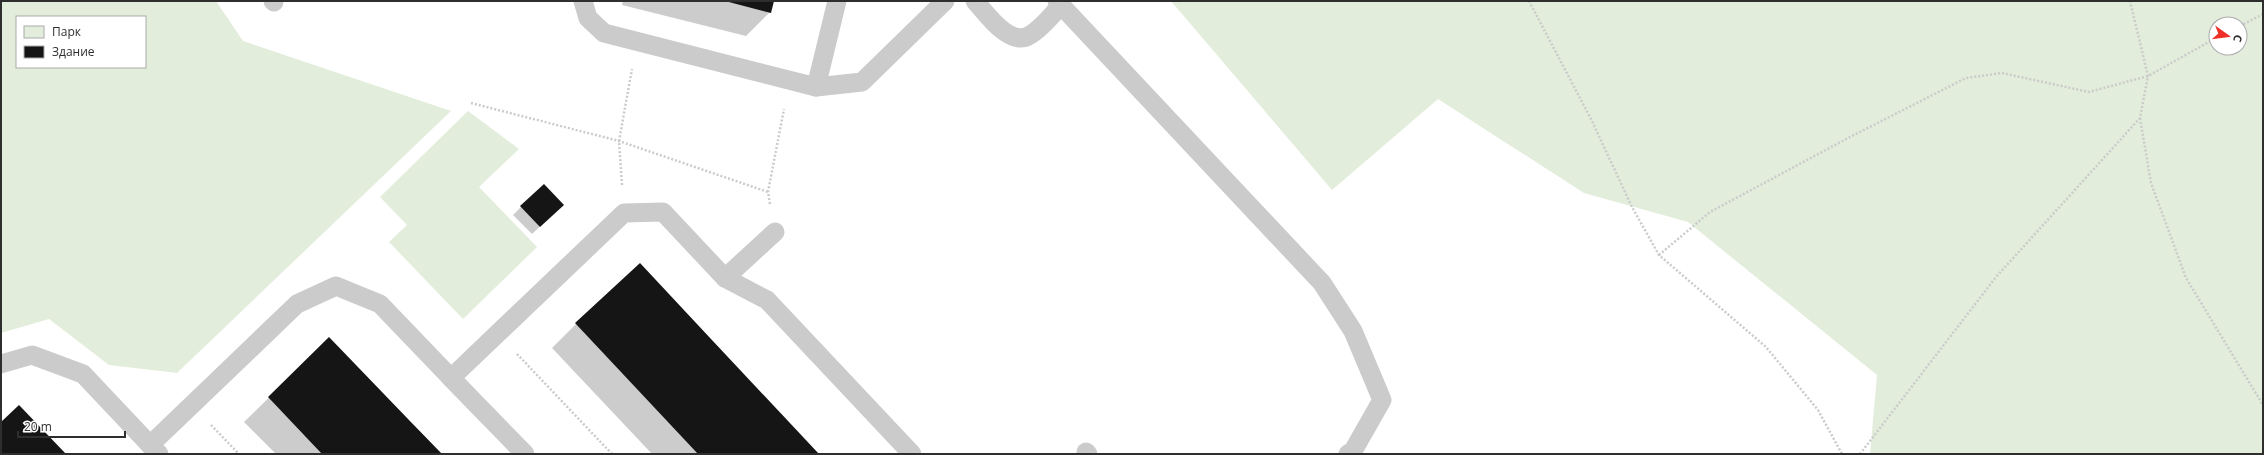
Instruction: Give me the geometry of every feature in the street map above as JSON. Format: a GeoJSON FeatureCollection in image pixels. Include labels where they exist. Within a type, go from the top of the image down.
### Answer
{"type":"FeatureCollection","features":[{"type":"Feature","properties":{"kind":"lane"},"geometry":{"type":"LineString","coordinates":[[583,1],[588,18],[604,33],[816,87],[862,82],[945,1]]}},
{"type":"Feature","properties":{"kind":"lane"},"geometry":{"type":"LineString","coordinates":[[816,87],[837,1]]}},
{"type":"Feature","properties":{"kind":"lane"},"geometry":{"type":"LineString","coordinates":[[975,1],[1008,35],[1018,39],[1030,36],[1059,3],[1322,283],[1353,331],[1382,400],[1353,451],[1348,454]]}},
{"type":"Feature","properties":{"kind":"lane"},"geometry":{"type":"LineString","coordinates":[[451,378],[624,213],[663,212],[725,278],[767,300],[912,454]]}},
{"type":"Feature","properties":{"kind":"lane"},"geometry":{"type":"LineString","coordinates":[[725,278],[775,232]]}},
{"type":"Feature","properties":{"kind":"lane"},"geometry":{"type":"LineString","coordinates":[[1,364],[32,355],[83,374],[154,449],[192,405],[297,304],[336,286],[380,304],[525,454]]}},
{"type":"Feature","properties":{"kind":"path"},"geometry":{"type":"LineString","coordinates":[[1529,1],[1591,119],[1632,207],[1658,255],[1766,347],[1818,410],[1842,454]]}},
{"type":"Feature","properties":{"kind":"path"},"geometry":{"type":"LineString","coordinates":[[2130,1],[2148,76],[2140,118],[2151,183],[2186,278],[2263,405]]}},
{"type":"Feature","properties":{"kind":"path"},"geometry":{"type":"LineString","coordinates":[[2248,22],[2263,14]]}},
{"type":"Feature","properties":{"kind":"path"},"geometry":{"type":"LineString","coordinates":[[624,213],[619,140],[637,42]]}},
{"type":"Feature","properties":{"kind":"path"},"geometry":{"type":"LineString","coordinates":[[1658,255],[1710,212],[1966,78],[2002,73],[2089,92],[2148,76],[2208,42]]}},
{"type":"Feature","properties":{"kind":"path"},"geometry":{"type":"LineString","coordinates":[[471,103],[619,140],[768,192],[790,80]]}},
{"type":"Feature","properties":{"kind":"path"},"geometry":{"type":"LineString","coordinates":[[1860,454],[1996,277],[2140,118]]}},
{"type":"Feature","properties":{"kind":"path"},"geometry":{"type":"LineString","coordinates":[[497,334],[612,454]]}},
{"type":"Feature","properties":{"kind":"path"},"geometry":{"type":"LineString","coordinates":[[192,405],[239,454]]}},
{"type":"Feature","properties":{"kind":"green space"},"geometry":{"type":"Polygon","coordinates":[[[1,1],[216,1],[243,41],[451,111],[177,373],[109,365],[49,319],[1,333],[1,1]]]}},
{"type":"Feature","properties":{"kind":"green space"},"geometry":{"type":"Polygon","coordinates":[[[1171,1],[2263,1],[2263,454],[1870,454],[1877,375],[1688,222],[1584,193],[1438,99],[1332,190],[1171,1]]]}},
{"type":"Feature","properties":{"kind":"green space"},"geometry":{"type":"Polygon","coordinates":[[[468,111],[519,149],[479,187],[537,247],[463,319],[389,242],[407,225],[380,197],[468,111]]]}},
{"type":"Feature","properties":{"kind":"building"},"geometry":{"type":"Polygon","coordinates":[[[725,1],[774,1],[771,13],[725,1]]]}},
{"type":"Feature","properties":{"kind":"building"},"geometry":{"type":"Polygon","coordinates":[[[544,184],[564,205],[540,227],[520,206],[544,184]]]}},
{"type":"Feature","properties":{"kind":"building"},"geometry":{"type":"Polygon","coordinates":[[[640,263],[819,454],[698,454],[575,323],[640,263]]]}},
{"type":"Feature","properties":{"kind":"building"},"geometry":{"type":"Polygon","coordinates":[[[329,337],[442,454],[322,454],[268,397],[329,337]]]}},
{"type":"Feature","properties":{"kind":"building"},"geometry":{"type":"Polygon","coordinates":[[[19,405],[66,454],[1,454],[1,422],[19,405]]]}}]}
